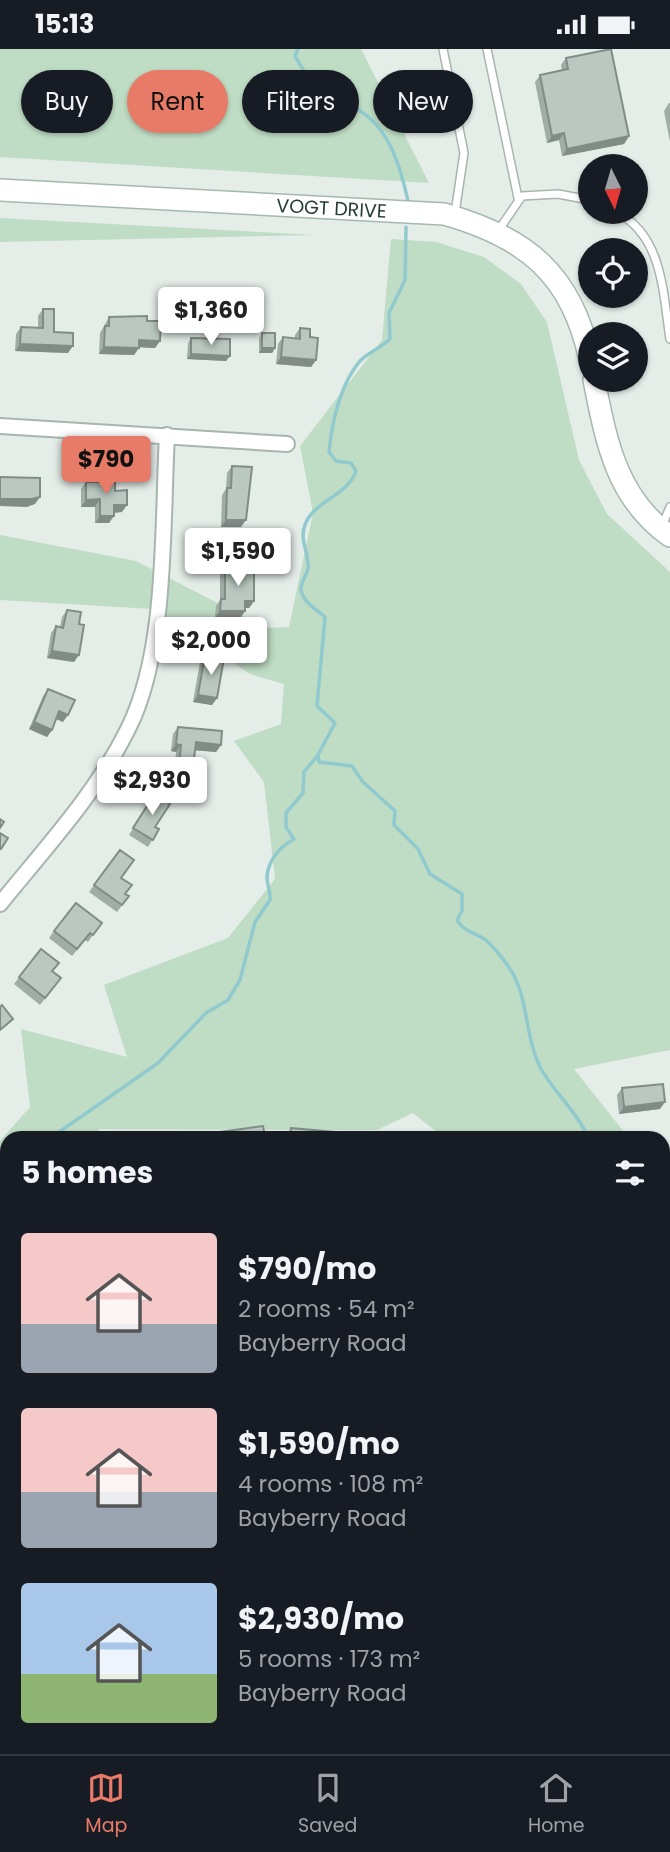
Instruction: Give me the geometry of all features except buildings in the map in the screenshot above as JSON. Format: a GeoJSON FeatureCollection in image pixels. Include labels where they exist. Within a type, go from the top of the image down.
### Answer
{"type":"FeatureCollection","features":[{"type":"Feature","properties":{"kind":"street","name":"VOGT DRIVE"},"geometry":{"type":"LineString","coordinates":[[0,190],[393,211],[455,217],[498,232],[533,255],[570,301],[580,322]]}},
{"type":"Feature","properties":{"kind":"street"},"geometry":{"type":"LineString","coordinates":[[597,392],[612,461],[627,492],[665,533]]}},
{"type":"Feature","properties":{"kind":"street"},"geometry":{"type":"LineString","coordinates":[[0,426],[287,444]]}},
{"type":"Feature","properties":{"kind":"street"},"geometry":{"type":"LineString","coordinates":[[0,904],[100,780],[130,727],[155,630],[167,435]]}},
{"type":"Feature","properties":{"kind":"lane"},"geometry":{"type":"LineString","coordinates":[[443,49],[464,153],[455,217]]}},
{"type":"Feature","properties":{"kind":"lane"},"geometry":{"type":"LineString","coordinates":[[486,49],[518,198],[498,232]]}},
{"type":"Feature","properties":{"kind":"lane"},"geometry":{"type":"LineString","coordinates":[[518,198],[558,194],[578,198]]}},
{"type":"Feature","properties":{"kind":"lane"},"geometry":{"type":"LineString","coordinates":[[635,224],[653,248],[670,339]]}},
{"type":"Feature","properties":{"kind":"lane"},"geometry":{"type":"LineString","coordinates":[[665,533],[670,507]]}},
{"type":"Feature","properties":{"kind":"green space"},"geometry":{"type":"Polygon","coordinates":[[[0,49],[361,49],[373,73],[373,133],[404,133],[429,183],[0,157],[0,49]]]}},
{"type":"Feature","properties":{"kind":"green space"},"geometry":{"type":"Polygon","coordinates":[[[0,218],[314,235],[0,242],[0,218]]]}},
{"type":"Feature","properties":{"kind":"green space"},"geometry":{"type":"Polygon","coordinates":[[[391,239],[436,242],[484,257],[521,284],[547,322],[579,460],[607,514],[670,572],[670,1050],[574,1069],[623,1131],[436,1131],[413,1113],[377,1130],[9,1131],[30,1107],[21,1029],[127,1057],[104,985],[228,938],[275,879],[264,782],[234,741],[281,724],[284,684],[250,674],[152,609],[0,600],[0,535],[136,561],[266,628],[289,627],[313,513],[300,446],[382,340],[391,239]]]}},
{"type":"Feature","properties":{"kind":"waterway"},"geometry":{"type":"LineString","coordinates":[[298,49],[295,56],[319,90],[339,104],[360,111],[387,139],[398,163],[408,201]]}},
{"type":"Feature","properties":{"kind":"waterway"},"geometry":{"type":"LineString","coordinates":[[406,227],[405,280],[389,313],[390,339],[362,359],[352,372],[342,393],[332,429],[329,452],[336,461],[351,463],[356,471],[346,487],[315,510],[303,530],[308,568],[301,586],[302,593],[310,605],[325,617],[317,706],[335,723],[318,755],[319,762],[352,766],[363,782],[395,811],[394,825],[418,849],[430,874],[462,894],[462,911],[457,920],[487,941],[515,977],[540,1067],[585,1131]]}},
{"type":"Feature","properties":{"kind":"waterway"},"geometry":{"type":"LineString","coordinates":[[61,1131],[158,1063],[206,1013],[228,1000],[240,980],[255,922],[270,900],[267,877],[272,860],[294,839],[286,827],[286,813],[303,793],[304,772],[318,755]]}}]}
